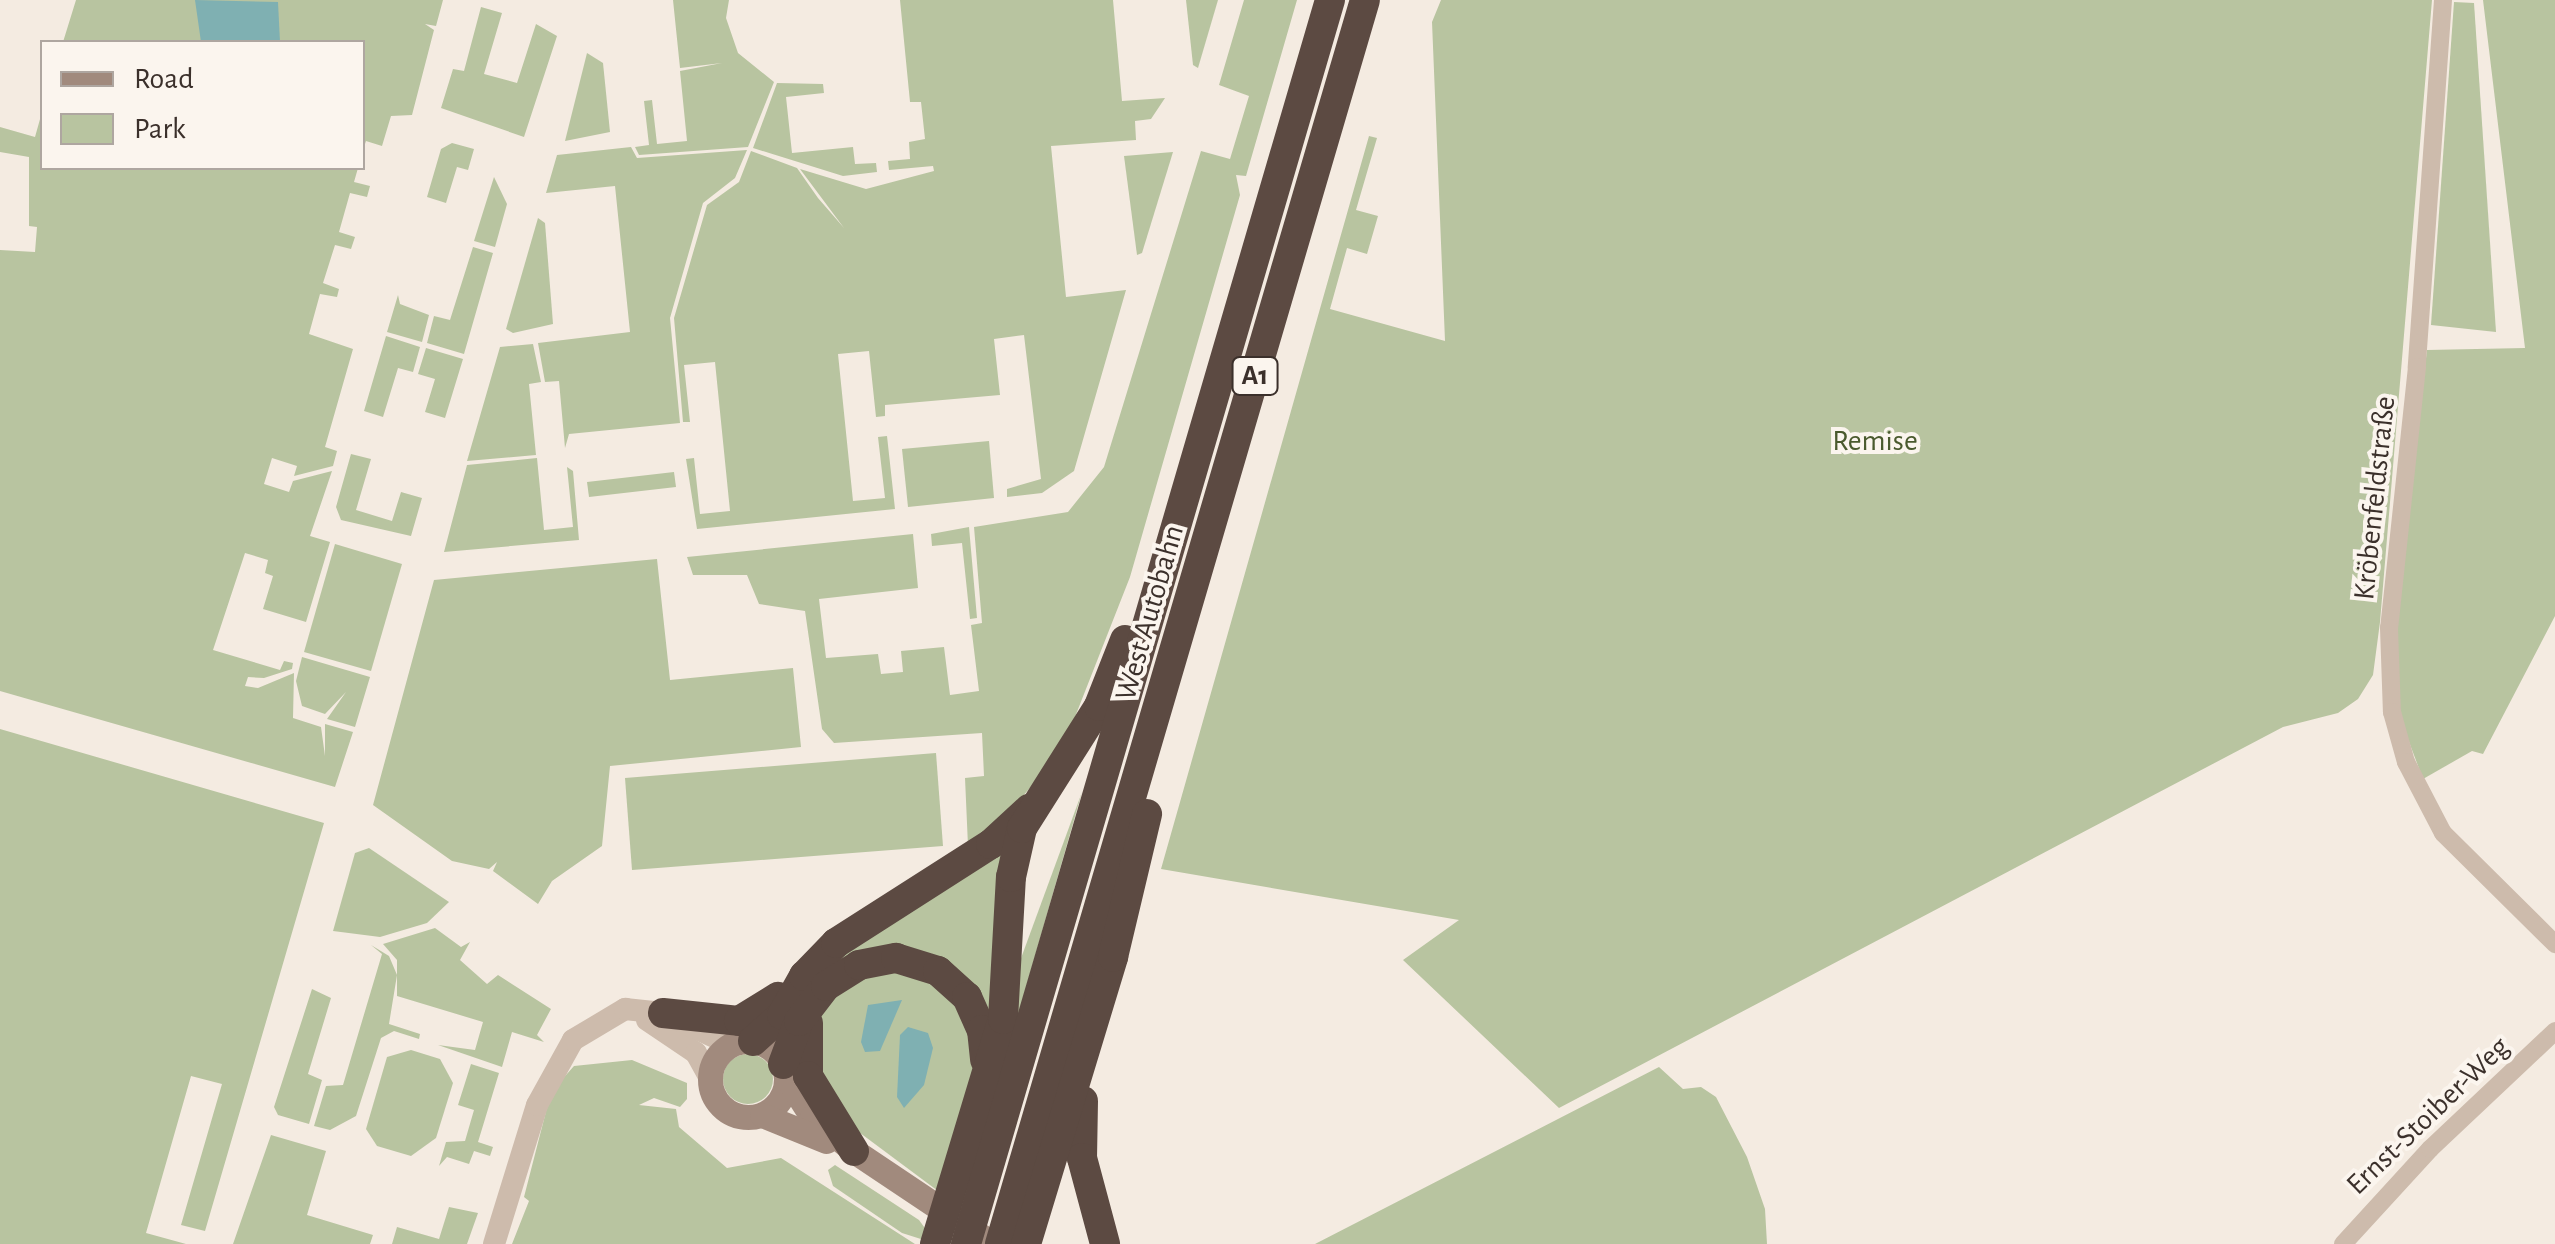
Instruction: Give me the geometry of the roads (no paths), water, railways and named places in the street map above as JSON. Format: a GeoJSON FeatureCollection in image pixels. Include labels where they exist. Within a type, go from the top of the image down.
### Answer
{"type":"FeatureCollection","features":[{"type":"Feature","properties":{"kind":"highway","name":"West Autobahn"},"geometry":{"type":"LineString","coordinates":[[962,1205],[1150,606],[1330,0]]}},
{"type":"Feature","properties":{"kind":"highway","name":"West Autobahn"},"geometry":{"type":"LineString","coordinates":[[1006,1241],[1365,0]]}},
{"type":"Feature","properties":{"kind":"highway"},"geometry":{"type":"LineString","coordinates":[[784,1070],[810,988],[836,943],[991,844],[1035,804],[1099,706],[1118,649],[1150,606]]}},
{"type":"Feature","properties":{"kind":"highway"},"geometry":{"type":"LineString","coordinates":[[1006,1241],[1085,1052],[1156,777],[1146,752]]}},
{"type":"Feature","properties":{"kind":"highway"},"geometry":{"type":"LineString","coordinates":[[946,1240],[962,1205],[986,1073],[1008,994],[1011,877],[1035,804]]}},
{"type":"Feature","properties":{"kind":"highway"},"geometry":{"type":"LineString","coordinates":[[650,1011],[740,1021],[859,964],[896,958],[918,962],[966,997],[982,1030],[986,1073]]}},
{"type":"Feature","properties":{"kind":"highway"},"geometry":{"type":"LineString","coordinates":[[748,1041],[810,988]]}},
{"type":"Feature","properties":{"kind":"highway"},"geometry":{"type":"LineString","coordinates":[[810,988],[808,1076],[854,1152]]}},
{"type":"Feature","properties":{"kind":"highway"},"geometry":{"type":"LineString","coordinates":[[1085,1052],[1079,1131],[1105,1244]]}},
{"type":"Feature","properties":{"kind":"main road"},"geometry":{"type":"LineString","coordinates":[[854,1152],[812,1117],[784,1070],[748,1041],[719,1054],[710,1078],[726,1110],[762,1114],[854,1152],[1006,1241]]}},
{"type":"Feature","properties":{"kind":"main road"},"geometry":{"type":"LineString","coordinates":[[762,1114],[780,1099],[784,1070]]}},
{"type":"Feature","properties":{"kind":"street","name":"Kröbenfeldstraße"},"geometry":{"type":"LineString","coordinates":[[2442,0],[2416,367],[2389,628],[2392,712],[2406,762],[2443,832],[2555,944]]}},
{"type":"Feature","properties":{"kind":"street"},"geometry":{"type":"LineString","coordinates":[[494,1244],[551,1073],[588,1028],[611,1013],[650,1011],[721,1040],[748,1041]]}},
{"type":"Feature","properties":{"kind":"street"},"geometry":{"type":"LineString","coordinates":[[650,1011],[696,1054],[710,1078]]}},
{"type":"Feature","properties":{"kind":"street","name":"Ernst-Stoiber-Weg"},"geometry":{"type":"LineString","coordinates":[[2343,1244],[2388,1192],[2555,1031]]}},
{"type":"Feature","properties":{"kind":"water"},"geometry":{"type":"Polygon","coordinates":[[[195,0],[278,2],[280,40],[201,40],[195,0]]]}},
{"type":"Feature","properties":{"kind":"water"},"geometry":{"type":"Polygon","coordinates":[[[902,1000],[880,1051],[865,1052],[861,1042],[868,1005],[902,1000]]]}},
{"type":"Feature","properties":{"kind":"water"},"geometry":{"type":"Polygon","coordinates":[[[908,1027],[928,1033],[933,1048],[924,1085],[904,1108],[897,1097],[900,1035],[908,1027]]]}},
{"type":"Feature","properties":{"kind":"park label","name":"Remise"},"geometry":{"type":"Point","coordinates":[1875,441]}}]}
